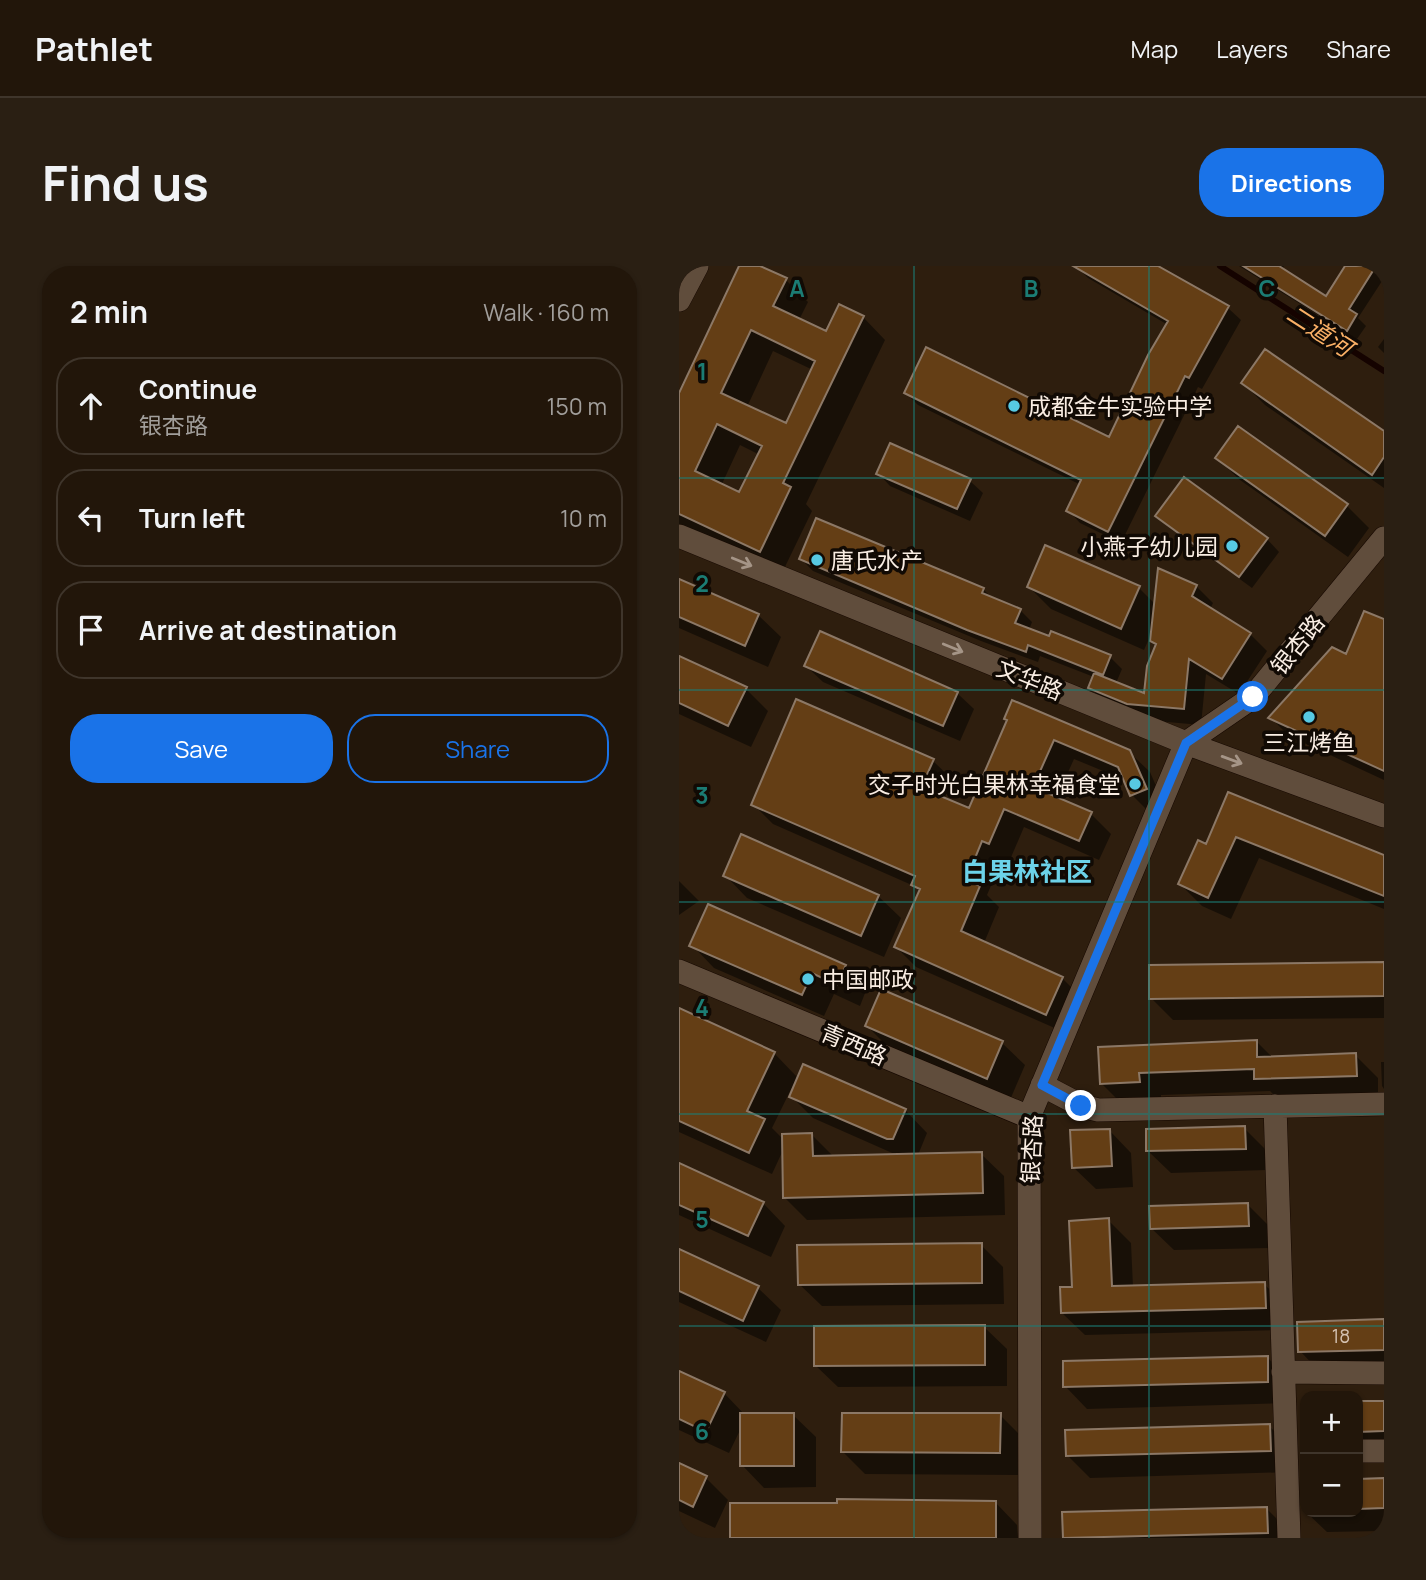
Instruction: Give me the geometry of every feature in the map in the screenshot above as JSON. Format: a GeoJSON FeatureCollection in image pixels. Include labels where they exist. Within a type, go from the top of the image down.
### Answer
{"type":"FeatureCollection","features":[{"type":"Feature","properties":{"kind":"street"},"geometry":{"type":"LineString","coordinates":[[679,300],[697,266]]}},
{"type":"Feature","properties":{"kind":"street","name":"文华路"},"geometry":{"type":"LineString","coordinates":[[679,536],[1186,743],[1384,816]]}},
{"type":"Feature","properties":{"kind":"street","name":"银杏路"},"geometry":{"type":"LineString","coordinates":[[1030,1538],[1028,1116],[1186,743],[1253,697],[1384,538]]}},
{"type":"Feature","properties":{"kind":"street","name":"青西路"},"geometry":{"type":"LineString","coordinates":[[679,971],[1028,1116]]}},
{"type":"Feature","properties":{"kind":"street"},"geometry":{"type":"LineString","coordinates":[[1042,1085],[1081,1106],[1098,1110],[1384,1104]]}},
{"type":"Feature","properties":{"kind":"street"},"geometry":{"type":"LineString","coordinates":[[1275,1106],[1283,1372],[1296,1451],[1289,1538]]}},
{"type":"Feature","properties":{"kind":"street"},"geometry":{"type":"LineString","coordinates":[[1283,1372],[1384,1373]]}},
{"type":"Feature","properties":{"kind":"street"},"geometry":{"type":"LineString","coordinates":[[1363,1451],[1384,1451]]}},
{"type":"Feature","properties":{"kind":"building"},"geometry":{"type":"Polygon","coordinates":[[[739,266],[760,266],[787,278],[773,306],[826,331],[839,304],[864,316],[783,483],[791,487],[760,552],[679,514],[679,393],[739,266]],[[751,330],[721,393],[786,423],[815,361],[751,330]],[[717,424],[695,471],[739,492],[762,446],[717,424]]]}},
{"type":"Feature","properties":{"kind":"building"},"geometry":{"type":"Polygon","coordinates":[[[1073,266],[1158,266],[1229,306],[1189,378],[1185,376],[1108,532],[1066,511],[1081,480],[904,393],[926,347],[1109,437],[1148,355],[1168,321],[1073,266]]]}},
{"type":"Feature","properties":{"kind":"building"},"geometry":{"type":"Polygon","coordinates":[[[1243,266],[1279,266],[1326,296],[1345,266],[1376,266],[1349,309],[1357,314],[1347,331],[1243,266]]]}},
{"type":"Feature","properties":{"kind":"building"},"geometry":{"type":"Polygon","coordinates":[[[1265,349],[1384,431],[1384,457],[1372,475],[1241,383],[1265,349]]]}},
{"type":"Feature","properties":{"kind":"building"},"geometry":{"type":"Polygon","coordinates":[[[1238,426],[1348,504],[1325,536],[1215,458],[1238,426]]]}},
{"type":"Feature","properties":{"kind":"building"},"geometry":{"type":"Polygon","coordinates":[[[890,443],[971,479],[957,509],[876,474],[890,443]]]}},
{"type":"Feature","properties":{"kind":"building"},"geometry":{"type":"Polygon","coordinates":[[[1184,477],[1268,538],[1239,577],[1155,516],[1184,477]]]}},
{"type":"Feature","properties":{"kind":"building"},"geometry":{"type":"Polygon","coordinates":[[[816,518],[984,588],[982,593],[1021,609],[1015,623],[1049,636],[1051,631],[1111,655],[1103,675],[1028,645],[1026,652],[967,630],[799,559],[816,518]]]}},
{"type":"Feature","properties":{"kind":"building"},"geometry":{"type":"Polygon","coordinates":[[[1045,545],[1140,586],[1121,629],[1027,587],[1045,545]]]}},
{"type":"Feature","properties":{"kind":"building"},"geometry":{"type":"Polygon","coordinates":[[[1158,568],[1197,585],[1192,596],[1251,633],[1222,679],[1189,659],[1184,709],[1127,704],[1088,688],[1094,673],[1144,693],[1147,666],[1156,644],[1150,641],[1158,568]]]}},
{"type":"Feature","properties":{"kind":"building"},"geometry":{"type":"Polygon","coordinates":[[[679,579],[759,614],[745,646],[679,617],[679,579]]]}},
{"type":"Feature","properties":{"kind":"building"},"geometry":{"type":"Polygon","coordinates":[[[1364,611],[1384,619],[1384,771],[1268,718],[1332,647],[1346,654],[1364,611]]]}},
{"type":"Feature","properties":{"kind":"building"},"geometry":{"type":"Polygon","coordinates":[[[820,631],[958,692],[943,726],[804,666],[820,631]]]}},
{"type":"Feature","properties":{"kind":"building"},"geometry":{"type":"Polygon","coordinates":[[[679,656],[747,687],[728,726],[679,703],[679,656]]]}},
{"type":"Feature","properties":{"kind":"building"},"geometry":{"type":"Polygon","coordinates":[[[796,699],[934,759],[921,788],[969,808],[1007,720],[1004,719],[1012,700],[1130,750],[1147,789],[1130,796],[1118,767],[1054,740],[1033,787],[1092,812],[1079,841],[1004,809],[989,844],[982,841],[966,880],[980,886],[961,931],[1063,977],[1046,1015],[894,947],[920,889],[911,885],[915,876],[751,805],[796,699]]]}},
{"type":"Feature","properties":{"kind":"building"},"geometry":{"type":"Polygon","coordinates":[[[1228,792],[1384,855],[1384,896],[1236,837],[1208,898],[1178,884],[1198,840],[1206,844],[1228,792]]]}},
{"type":"Feature","properties":{"kind":"building"},"geometry":{"type":"Polygon","coordinates":[[[741,834],[879,895],[861,936],[723,876],[741,834]]]}},
{"type":"Feature","properties":{"kind":"building"},"geometry":{"type":"Polygon","coordinates":[[[708,904],[846,965],[837,985],[812,973],[802,995],[689,946],[708,904]]]}},
{"type":"Feature","properties":{"kind":"building"},"geometry":{"type":"Polygon","coordinates":[[[1384,962],[1384,996],[1149,999],[1149,965],[1384,962]]]}},
{"type":"Feature","properties":{"kind":"building"},"geometry":{"type":"Polygon","coordinates":[[[881,989],[1003,1041],[987,1079],[865,1026],[881,989]]]}},
{"type":"Feature","properties":{"kind":"building"},"geometry":{"type":"Polygon","coordinates":[[[679,1008],[775,1052],[747,1111],[765,1119],[749,1153],[679,1121],[679,1008]]]}},
{"type":"Feature","properties":{"kind":"building"},"geometry":{"type":"Polygon","coordinates":[[[1257,1040],[1257,1057],[1356,1053],[1357,1076],[1254,1079],[1254,1069],[1139,1073],[1140,1082],[1100,1084],[1098,1047],[1257,1040]]]}},
{"type":"Feature","properties":{"kind":"building"},"geometry":{"type":"Polygon","coordinates":[[[803,1064],[906,1109],[893,1139],[887,1139],[789,1097],[803,1064]]]}},
{"type":"Feature","properties":{"kind":"building"},"geometry":{"type":"Polygon","coordinates":[[[1245,1126],[1246,1149],[1146,1151],[1146,1129],[1245,1126]]]}},
{"type":"Feature","properties":{"kind":"building"},"geometry":{"type":"Polygon","coordinates":[[[1110,1129],[1112,1166],[1072,1168],[1070,1130],[1110,1129]]]}},
{"type":"Feature","properties":{"kind":"building"},"geometry":{"type":"Polygon","coordinates":[[[812,1133],[813,1156],[982,1152],[983,1193],[783,1198],[782,1134],[812,1133]]]}},
{"type":"Feature","properties":{"kind":"building"},"geometry":{"type":"Polygon","coordinates":[[[679,1163],[764,1202],[748,1236],[679,1205],[679,1163]]]}},
{"type":"Feature","properties":{"kind":"building"},"geometry":{"type":"Polygon","coordinates":[[[1248,1203],[1249,1226],[1150,1229],[1149,1206],[1248,1203]]]}},
{"type":"Feature","properties":{"kind":"building"},"geometry":{"type":"Polygon","coordinates":[[[1109,1218],[1112,1286],[1265,1282],[1266,1308],[1061,1313],[1060,1287],[1072,1287],[1069,1221],[1109,1218]]]}},
{"type":"Feature","properties":{"kind":"building"},"geometry":{"type":"Polygon","coordinates":[[[982,1243],[982,1283],[798,1285],[797,1245],[982,1243]]]}},
{"type":"Feature","properties":{"kind":"building"},"geometry":{"type":"Polygon","coordinates":[[[679,1249],[759,1286],[743,1321],[679,1291],[679,1249]]]}},
{"type":"Feature","properties":{"kind":"building"},"geometry":{"type":"Polygon","coordinates":[[[1384,1319],[1384,1350],[1298,1352],[1297,1322],[1384,1319]]]}},
{"type":"Feature","properties":{"kind":"building"},"geometry":{"type":"Polygon","coordinates":[[[985,1325],[985,1365],[814,1366],[814,1326],[985,1325]]]}},
{"type":"Feature","properties":{"kind":"building"},"geometry":{"type":"Polygon","coordinates":[[[1268,1356],[1268,1382],[1063,1387],[1063,1361],[1268,1356]]]}},
{"type":"Feature","properties":{"kind":"building"},"geometry":{"type":"Polygon","coordinates":[[[679,1371],[725,1392],[706,1432],[679,1419],[679,1371]]]}},
{"type":"Feature","properties":{"kind":"building"},"geometry":{"type":"Polygon","coordinates":[[[1363,1401],[1384,1401],[1384,1431],[1363,1432],[1363,1401]]]}},
{"type":"Feature","properties":{"kind":"building"},"geometry":{"type":"Polygon","coordinates":[[[740,1413],[794,1413],[794,1466],[740,1466],[740,1413]]]}},
{"type":"Feature","properties":{"kind":"building"},"geometry":{"type":"Polygon","coordinates":[[[842,1413],[1001,1413],[1000,1453],[841,1452],[842,1413]]]}},
{"type":"Feature","properties":{"kind":"building"},"geometry":{"type":"Polygon","coordinates":[[[1270,1424],[1271,1451],[1066,1456],[1065,1430],[1270,1424]]]}},
{"type":"Feature","properties":{"kind":"building"},"geometry":{"type":"Polygon","coordinates":[[[679,1463],[707,1476],[693,1507],[679,1500],[679,1463]]]}},
{"type":"Feature","properties":{"kind":"building"},"geometry":{"type":"Polygon","coordinates":[[[1384,1478],[1384,1508],[1363,1509],[1363,1479],[1384,1478]]]}},
{"type":"Feature","properties":{"kind":"building"},"geometry":{"type":"Polygon","coordinates":[[[837,1499],[996,1501],[996,1538],[730,1538],[730,1503],[837,1503],[837,1499]]]}},
{"type":"Feature","properties":{"kind":"building"},"geometry":{"type":"Polygon","coordinates":[[[1267,1507],[1268,1533],[1063,1538],[1062,1512],[1267,1507]]]}},
{"type":"Feature","properties":{"kind":"waterway","name":"二道河"},"geometry":{"type":"LineString","coordinates":[[1220,266],[1384,371]]}},
{"type":"Feature","properties":{"kind":"place","name":"成都金牛实验中学"},"geometry":{"type":"Point","coordinates":[1014,406]}},
{"type":"Feature","properties":{"kind":"place","name":"小燕子幼儿园"},"geometry":{"type":"Point","coordinates":[1232,546]}},
{"type":"Feature","properties":{"kind":"place","name":"唐氏水产"},"geometry":{"type":"Point","coordinates":[817,560]}},
{"type":"Feature","properties":{"kind":"place","name":"三江烤鱼"},"geometry":{"type":"Point","coordinates":[1309,717]}},
{"type":"Feature","properties":{"kind":"place","name":"交子时光白果林幸福食堂"},"geometry":{"type":"Point","coordinates":[1135,784]}},
{"type":"Feature","properties":{"kind":"place","name":"中国邮政"},"geometry":{"type":"Point","coordinates":[808,979]}},
{"type":"Feature","properties":{"kind":"district","name":"白果林社区"},"geometry":{"type":"Point","coordinates":[1027,871]}},
{"type":"Feature","properties":{"kind":"route"},"geometry":{"type":"LineString","coordinates":[[1081,1106],[1042,1085],[1186,743],[1253,697]]}}]}
